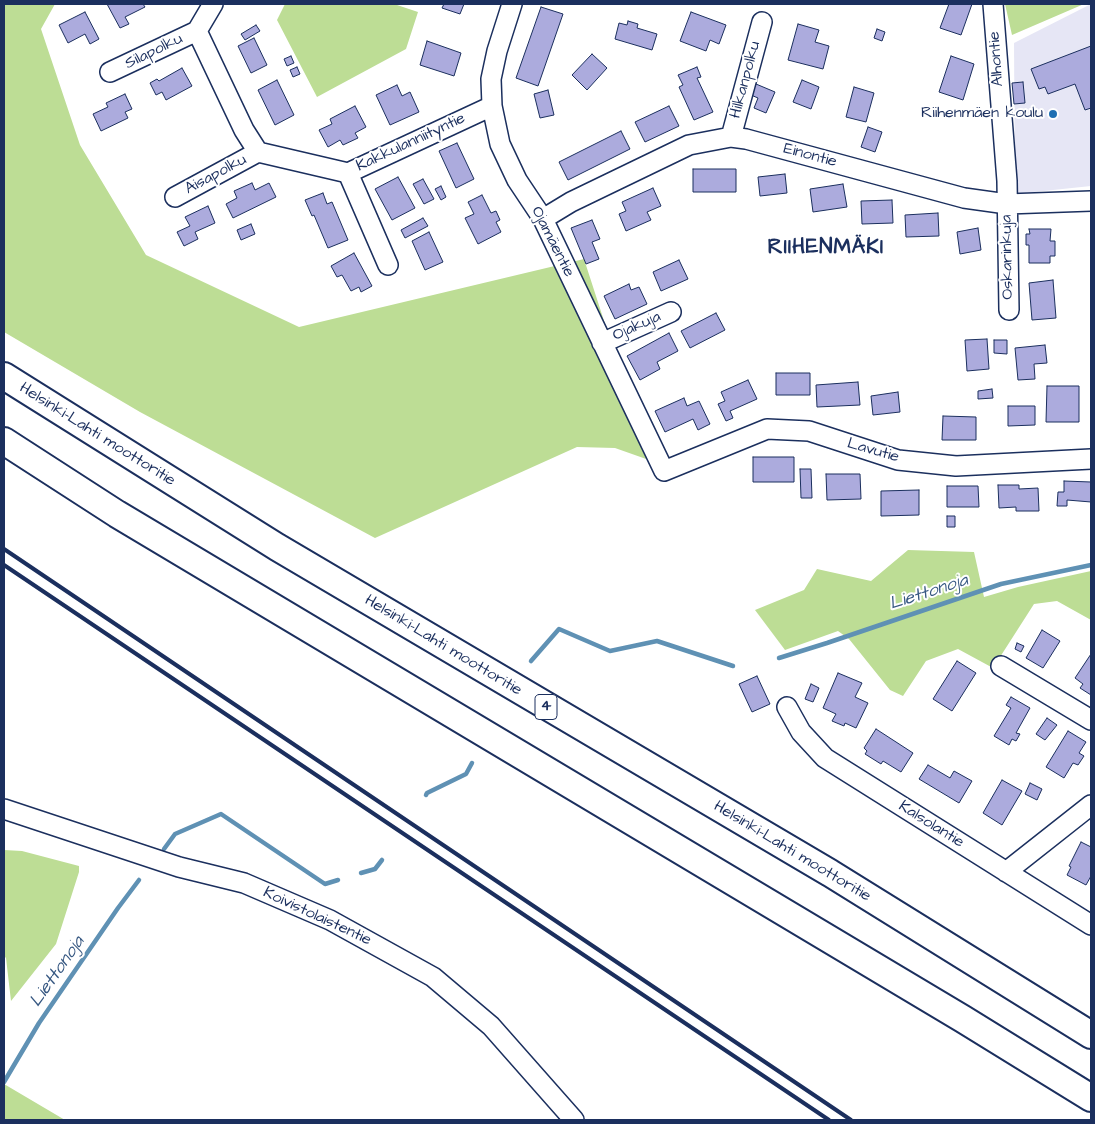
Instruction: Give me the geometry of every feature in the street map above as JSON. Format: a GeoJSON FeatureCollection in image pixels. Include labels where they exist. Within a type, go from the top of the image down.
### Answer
{"type":"FeatureCollection","features":[{"type":"Feature","properties":{"kind":"highway","name":"Helsinki-Lahti moottoritie"},"geometry":{"type":"LineString","coordinates":[[4,376],[286,552],[830,873],[1091,1034]]}},
{"type":"Feature","properties":{"kind":"highway"},"geometry":{"type":"LineString","coordinates":[[4,442],[117,514],[946,1009],[1091,1098]]}},
{"type":"Feature","properties":{"kind":"street"},"geometry":{"type":"LineString","coordinates":[[213,4],[197,31],[244,130],[258,152]]}},
{"type":"Feature","properties":{"kind":"street","name":"Ojamäentie"},"geometry":{"type":"LineString","coordinates":[[512,4],[497,51],[491,79],[492,106],[500,144],[517,180],[543,219],[664,471]]}},
{"type":"Feature","properties":{"kind":"street","name":"Alhontie"},"geometry":{"type":"LineString","coordinates":[[993,4],[1007,204]]}},
{"type":"Feature","properties":{"kind":"street","name":"Hilkanpolku"},"geometry":{"type":"LineString","coordinates":[[731,137],[762,22]]}},
{"type":"Feature","properties":{"kind":"street","name":"Silapolku"},"geometry":{"type":"LineString","coordinates":[[110,72],[197,31]]}},
{"type":"Feature","properties":{"kind":"street","name":"Kakkulanniityntie"},"geometry":{"type":"LineString","coordinates":[[258,152],[348,173],[492,106]]}},
{"type":"Feature","properties":{"kind":"street","name":"Einontie"},"geometry":{"type":"LineString","coordinates":[[543,219],[572,202],[689,145],[731,137],[746,138],[964,198],[1007,204],[1091,201]]}},
{"type":"Feature","properties":{"kind":"street","name":"Aisapolku"},"geometry":{"type":"LineString","coordinates":[[175,197],[258,152]]}},
{"type":"Feature","properties":{"kind":"street"},"geometry":{"type":"LineString","coordinates":[[348,173],[388,265]]}},
{"type":"Feature","properties":{"kind":"street","name":"Oskarinkuja"},"geometry":{"type":"LineString","coordinates":[[1007,204],[1009,310]]}},
{"type":"Feature","properties":{"kind":"street","name":"Ojakuja"},"geometry":{"type":"LineString","coordinates":[[602,343],[671,312]]}},
{"type":"Feature","properties":{"kind":"street","name":"Lavutie"},"geometry":{"type":"LineString","coordinates":[[664,471],[767,429],[808,431],[898,460],[956,466],[1091,459]]}},
{"type":"Feature","properties":{"kind":"street"},"geometry":{"type":"LineString","coordinates":[[1001,666],[1091,720]]}},
{"type":"Feature","properties":{"kind":"street","name":"Kalsolantie"},"geometry":{"type":"LineString","coordinates":[[787,708],[801,732],[825,758],[1091,925]]}},
{"type":"Feature","properties":{"kind":"street"},"geometry":{"type":"LineString","coordinates":[[1006,872],[1091,805]]}},
{"type":"Feature","properties":{"kind":"street","name":"Koivistolaistentie"},"geometry":{"type":"LineString","coordinates":[[4,809],[179,866],[244,883],[330,920],[433,977],[491,1026],[574,1120]]}},
{"type":"Feature","properties":{"kind":"shaded area","name":"Riihenmäen koulu"},"geometry":{"type":"Polygon","coordinates":[[[1091,4],[1091,186],[1015,194],[1014,43],[1091,4]]]}},
{"type":"Feature","properties":{"kind":"green space"},"geometry":{"type":"Polygon","coordinates":[[[4,4],[55,4],[41,29],[80,145],[146,255],[299,327],[584,259],[649,460],[615,448],[577,447],[375,538],[140,412],[4,332],[4,4]]]}},
{"type":"Feature","properties":{"kind":"green space"},"geometry":{"type":"Polygon","coordinates":[[[285,4],[394,4],[418,12],[406,49],[317,97],[277,20],[285,4]]]}},
{"type":"Feature","properties":{"kind":"green space"},"geometry":{"type":"Polygon","coordinates":[[[1005,4],[1084,4],[1012,35],[1005,4]]]}},
{"type":"Feature","properties":{"kind":"green space"},"geometry":{"type":"Polygon","coordinates":[[[908,550],[974,552],[984,597],[1018,587],[1091,571],[1091,620],[1057,601],[1034,604],[993,668],[958,649],[926,661],[903,696],[890,690],[849,639],[838,631],[785,650],[755,610],[804,590],[817,569],[871,581],[908,550]]]}},
{"type":"Feature","properties":{"kind":"green space"},"geometry":{"type":"Polygon","coordinates":[[[4,850],[22,851],[79,866],[79,872],[56,944],[11,1001],[6,958],[4,956],[4,850]]]}},
{"type":"Feature","properties":{"kind":"green space"},"geometry":{"type":"Polygon","coordinates":[[[4,1084],[65,1120],[4,1120],[4,1084]]]}},
{"type":"Feature","properties":{"kind":"building"},"geometry":{"type":"Polygon","coordinates":[[[107,4],[143,4],[145,7],[125,17],[129,24],[120,28],[107,4]]]}},
{"type":"Feature","properties":{"kind":"building"},"geometry":{"type":"Polygon","coordinates":[[[444,4],[464,4],[460,14],[442,8],[444,4]]]}},
{"type":"Feature","properties":{"kind":"building"},"geometry":{"type":"Polygon","coordinates":[[[949,4],[972,4],[961,35],[940,28],[949,4]]]}},
{"type":"Feature","properties":{"kind":"building"},"geometry":{"type":"Polygon","coordinates":[[[541,7],[563,14],[538,86],[516,78],[541,7]]]}},
{"type":"Feature","properties":{"kind":"building"},"geometry":{"type":"Polygon","coordinates":[[[85,12],[99,39],[90,44],[85,34],[68,43],[59,25],[85,12]]]}},
{"type":"Feature","properties":{"kind":"building"},"geometry":{"type":"Polygon","coordinates":[[[691,12],[726,25],[719,44],[710,40],[706,51],[680,41],[691,12]]]}},
{"type":"Feature","properties":{"kind":"building"},"geometry":{"type":"Polygon","coordinates":[[[628,21],[638,24],[637,28],[657,34],[652,50],[615,39],[619,23],[627,25],[628,21]]]}},
{"type":"Feature","properties":{"kind":"building"},"geometry":{"type":"Polygon","coordinates":[[[798,24],[819,30],[815,42],[829,46],[823,69],[788,60],[798,24]]]}},
{"type":"Feature","properties":{"kind":"building"},"geometry":{"type":"Polygon","coordinates":[[[256,25],[260,31],[245,40],[241,34],[256,25]]]}},
{"type":"Feature","properties":{"kind":"building"},"geometry":{"type":"Polygon","coordinates":[[[877,29],[885,32],[882,41],[874,38],[877,29]]]}},
{"type":"Feature","properties":{"kind":"building"},"geometry":{"type":"Polygon","coordinates":[[[254,38],[267,65],[251,73],[238,46],[254,38]]]}},
{"type":"Feature","properties":{"kind":"building"},"geometry":{"type":"Polygon","coordinates":[[[427,41],[461,53],[454,76],[420,65],[427,41]]]}},
{"type":"Feature","properties":{"kind":"building"},"geometry":{"type":"Polygon","coordinates":[[[1091,46],[1091,108],[1085,110],[1075,84],[1048,94],[1045,87],[1039,89],[1031,69],[1091,46]]]}},
{"type":"Feature","properties":{"kind":"building"},"geometry":{"type":"Polygon","coordinates":[[[592,54],[607,68],[587,90],[572,75],[592,54]]]}},
{"type":"Feature","properties":{"kind":"building"},"geometry":{"type":"Polygon","coordinates":[[[291,56],[294,63],[287,66],[284,59],[291,56]]]}},
{"type":"Feature","properties":{"kind":"building"},"geometry":{"type":"Polygon","coordinates":[[[951,56],[974,64],[963,100],[939,92],[951,56]]]}},
{"type":"Feature","properties":{"kind":"building"},"geometry":{"type":"Polygon","coordinates":[[[297,67],[300,74],[293,77],[290,70],[297,67]]]}},
{"type":"Feature","properties":{"kind":"building"},"geometry":{"type":"Polygon","coordinates":[[[697,67],[701,77],[697,78],[713,112],[694,120],[679,87],[683,85],[678,75],[697,67]]]}},
{"type":"Feature","properties":{"kind":"building"},"geometry":{"type":"Polygon","coordinates":[[[182,68],[192,86],[166,100],[162,92],[156,95],[150,83],[157,79],[159,81],[182,68]]]}},
{"type":"Feature","properties":{"kind":"building"},"geometry":{"type":"Polygon","coordinates":[[[277,80],[294,115],[275,125],[258,90],[277,80]]]}},
{"type":"Feature","properties":{"kind":"building"},"geometry":{"type":"Polygon","coordinates":[[[802,80],[819,87],[811,109],[793,102],[802,80]]]}},
{"type":"Feature","properties":{"kind":"building"},"geometry":{"type":"Polygon","coordinates":[[[1023,82],[1025,103],[1014,104],[1012,83],[1023,82]]]}},
{"type":"Feature","properties":{"kind":"building"},"geometry":{"type":"Polygon","coordinates":[[[756,84],[775,92],[766,113],[754,108],[758,98],[751,95],[756,84]]]}},
{"type":"Feature","properties":{"kind":"building"},"geometry":{"type":"Polygon","coordinates":[[[397,85],[402,96],[410,92],[419,112],[390,125],[376,95],[397,85]]]}},
{"type":"Feature","properties":{"kind":"building"},"geometry":{"type":"Polygon","coordinates":[[[854,87],[874,93],[866,122],[846,117],[854,87]]]}},
{"type":"Feature","properties":{"kind":"building"},"geometry":{"type":"Polygon","coordinates":[[[548,90],[554,115],[540,118],[534,94],[548,90]]]}},
{"type":"Feature","properties":{"kind":"building"},"geometry":{"type":"Polygon","coordinates":[[[125,94],[132,109],[125,112],[128,118],[101,131],[93,114],[108,107],[106,103],[125,94]]]}},
{"type":"Feature","properties":{"kind":"building"},"geometry":{"type":"Polygon","coordinates":[[[355,106],[366,127],[355,133],[358,138],[343,145],[340,140],[328,147],[319,130],[332,124],[330,119],[355,106]]]}},
{"type":"Feature","properties":{"kind":"building"},"geometry":{"type":"Polygon","coordinates":[[[669,106],[679,126],[645,142],[635,122],[669,106]]]}},
{"type":"Feature","properties":{"kind":"building"},"geometry":{"type":"Polygon","coordinates":[[[868,127],[882,132],[875,152],[861,147],[868,127]]]}},
{"type":"Feature","properties":{"kind":"building"},"geometry":{"type":"Polygon","coordinates":[[[621,131],[630,149],[568,180],[559,162],[621,131]]]}},
{"type":"Feature","properties":{"kind":"building"},"geometry":{"type":"Polygon","coordinates":[[[457,143],[474,179],[456,188],[439,151],[457,143]]]}},
{"type":"Feature","properties":{"kind":"building"},"geometry":{"type":"Polygon","coordinates":[[[693,169],[736,169],[736,192],[693,192],[693,169]]]}},
{"type":"Feature","properties":{"kind":"building"},"geometry":{"type":"Polygon","coordinates":[[[785,174],[787,193],[760,196],[758,177],[785,174]]]}},
{"type":"Feature","properties":{"kind":"building"},"geometry":{"type":"Polygon","coordinates":[[[398,177],[415,208],[392,220],[375,189],[398,177]]]}},
{"type":"Feature","properties":{"kind":"building"},"geometry":{"type":"Polygon","coordinates":[[[423,179],[434,199],[424,204],[413,184],[423,179]]]}},
{"type":"Feature","properties":{"kind":"building"},"geometry":{"type":"Polygon","coordinates":[[[252,183],[255,190],[269,183],[276,197],[233,218],[226,204],[237,198],[234,191],[252,183]]]}},
{"type":"Feature","properties":{"kind":"building"},"geometry":{"type":"Polygon","coordinates":[[[843,184],[847,207],[813,212],[810,189],[843,184]]]}},
{"type":"Feature","properties":{"kind":"building"},"geometry":{"type":"Polygon","coordinates":[[[441,186],[446,197],[441,200],[435,189],[441,186]]]}},
{"type":"Feature","properties":{"kind":"building"},"geometry":{"type":"Polygon","coordinates":[[[653,188],[661,206],[647,212],[651,220],[626,231],[619,214],[626,211],[622,202],[653,188]]]}},
{"type":"Feature","properties":{"kind":"building"},"geometry":{"type":"Polygon","coordinates":[[[323,193],[327,204],[332,202],[348,240],[328,248],[314,215],[312,216],[305,200],[323,193]]]}},
{"type":"Feature","properties":{"kind":"building"},"geometry":{"type":"Polygon","coordinates":[[[482,195],[491,213],[496,211],[500,220],[496,222],[501,232],[478,244],[465,218],[474,214],[468,202],[482,195]]]}},
{"type":"Feature","properties":{"kind":"building"},"geometry":{"type":"Polygon","coordinates":[[[892,200],[893,223],[862,224],[861,201],[892,200]]]}},
{"type":"Feature","properties":{"kind":"building"},"geometry":{"type":"Polygon","coordinates":[[[208,206],[215,223],[195,232],[198,239],[184,246],[177,232],[190,226],[185,217],[208,206]]]}},
{"type":"Feature","properties":{"kind":"building"},"geometry":{"type":"Polygon","coordinates":[[[938,213],[939,236],[906,237],[905,215],[938,213]]]}},
{"type":"Feature","properties":{"kind":"building"},"geometry":{"type":"Polygon","coordinates":[[[423,218],[428,226],[405,238],[401,230],[423,218]]]}},
{"type":"Feature","properties":{"kind":"building"},"geometry":{"type":"Polygon","coordinates":[[[592,220],[600,239],[592,242],[599,259],[586,264],[571,228],[592,220]]]}},
{"type":"Feature","properties":{"kind":"building"},"geometry":{"type":"Polygon","coordinates":[[[251,224],[255,234],[241,240],[237,230],[251,224]]]}},
{"type":"Feature","properties":{"kind":"building"},"geometry":{"type":"Polygon","coordinates":[[[978,228],[981,250],[960,254],[957,232],[978,228]]]}},
{"type":"Feature","properties":{"kind":"building"},"geometry":{"type":"Polygon","coordinates":[[[1029,229],[1051,229],[1050,241],[1055,241],[1055,256],[1050,256],[1050,263],[1029,263],[1029,245],[1026,245],[1026,234],[1030,234],[1029,229]]]}},
{"type":"Feature","properties":{"kind":"building"},"geometry":{"type":"Polygon","coordinates":[[[429,232],[443,262],[425,270],[412,241],[429,232]]]}},
{"type":"Feature","properties":{"kind":"building"},"geometry":{"type":"Polygon","coordinates":[[[354,253],[372,286],[361,292],[359,287],[351,291],[342,275],[337,277],[331,266],[354,253]]]}},
{"type":"Feature","properties":{"kind":"building"},"geometry":{"type":"Polygon","coordinates":[[[679,260],[688,279],[661,291],[653,272],[679,260]]]}},
{"type":"Feature","properties":{"kind":"building"},"geometry":{"type":"Polygon","coordinates":[[[1053,280],[1056,318],[1032,320],[1029,283],[1053,280]]]}},
{"type":"Feature","properties":{"kind":"building"},"geometry":{"type":"Polygon","coordinates":[[[629,284],[631,290],[639,287],[647,304],[615,319],[604,296],[629,284]]]}},
{"type":"Feature","properties":{"kind":"building"},"geometry":{"type":"Polygon","coordinates":[[[716,313],[725,330],[690,348],[681,331],[716,313]]]}},
{"type":"Feature","properties":{"kind":"building"},"geometry":{"type":"Polygon","coordinates":[[[669,333],[678,351],[657,362],[660,369],[640,380],[627,356],[669,333]]]}},
{"type":"Feature","properties":{"kind":"building"},"geometry":{"type":"Polygon","coordinates":[[[987,339],[989,369],[967,371],[965,340],[987,339]]]}},
{"type":"Feature","properties":{"kind":"building"},"geometry":{"type":"Polygon","coordinates":[[[994,340],[1007,340],[1007,354],[994,353],[994,340]]]}},
{"type":"Feature","properties":{"kind":"building"},"geometry":{"type":"Polygon","coordinates":[[[1045,345],[1047,363],[1034,364],[1035,379],[1018,380],[1015,348],[1045,345]]]}},
{"type":"Feature","properties":{"kind":"building"},"geometry":{"type":"Polygon","coordinates":[[[776,373],[810,373],[810,395],[776,395],[776,373]]]}},
{"type":"Feature","properties":{"kind":"building"},"geometry":{"type":"Polygon","coordinates":[[[748,380],[757,399],[730,411],[733,418],[726,421],[718,404],[725,401],[721,392],[748,380]]]}},
{"type":"Feature","properties":{"kind":"building"},"geometry":{"type":"Polygon","coordinates":[[[858,382],[860,405],[817,407],[816,385],[858,382]]]}},
{"type":"Feature","properties":{"kind":"building"},"geometry":{"type":"Polygon","coordinates":[[[1047,386],[1079,386],[1079,422],[1046,422],[1047,386]]]}},
{"type":"Feature","properties":{"kind":"building"},"geometry":{"type":"Polygon","coordinates":[[[992,389],[993,398],[978,399],[978,391],[992,389]]]}},
{"type":"Feature","properties":{"kind":"building"},"geometry":{"type":"Polygon","coordinates":[[[898,392],[900,412],[873,415],[871,396],[898,392]]]}},
{"type":"Feature","properties":{"kind":"building"},"geometry":{"type":"Polygon","coordinates":[[[684,398],[687,406],[699,401],[710,424],[698,430],[693,419],[665,432],[655,411],[684,398]]]}},
{"type":"Feature","properties":{"kind":"building"},"geometry":{"type":"Polygon","coordinates":[[[1008,406],[1035,406],[1035,425],[1008,426],[1008,406]]]}},
{"type":"Feature","properties":{"kind":"building"},"geometry":{"type":"Polygon","coordinates":[[[943,416],[976,417],[976,440],[942,440],[943,416]]]}},
{"type":"Feature","properties":{"kind":"building"},"geometry":{"type":"Polygon","coordinates":[[[753,457],[794,457],[794,482],[753,482],[753,457]]]}},
{"type":"Feature","properties":{"kind":"building"},"geometry":{"type":"Polygon","coordinates":[[[800,469],[811,469],[812,498],[801,498],[800,469]]]}},
{"type":"Feature","properties":{"kind":"building"},"geometry":{"type":"Polygon","coordinates":[[[826,474],[860,474],[861,499],[827,500],[826,474]]]}},
{"type":"Feature","properties":{"kind":"building"},"geometry":{"type":"Polygon","coordinates":[[[1064,481],[1091,482],[1091,502],[1067,500],[1067,506],[1057,506],[1058,492],[1064,492],[1064,481]]]}},
{"type":"Feature","properties":{"kind":"building"},"geometry":{"type":"Polygon","coordinates":[[[998,485],[1019,485],[1019,489],[1038,488],[1039,511],[1016,511],[1016,507],[999,508],[998,485]]]}},
{"type":"Feature","properties":{"kind":"building"},"geometry":{"type":"Polygon","coordinates":[[[947,486],[978,486],[979,507],[947,507],[947,486]]]}},
{"type":"Feature","properties":{"kind":"building"},"geometry":{"type":"Polygon","coordinates":[[[919,490],[919,515],[881,516],[881,491],[919,490]]]}},
{"type":"Feature","properties":{"kind":"building"},"geometry":{"type":"Polygon","coordinates":[[[947,516],[955,516],[955,527],[947,527],[947,516]]]}},
{"type":"Feature","properties":{"kind":"building"},"geometry":{"type":"Polygon","coordinates":[[[1042,630],[1060,641],[1043,668],[1026,658],[1042,630]]]}},
{"type":"Feature","properties":{"kind":"building"},"geometry":{"type":"Polygon","coordinates":[[[1017,643],[1024,646],[1021,652],[1015,649],[1017,643]]]}},
{"type":"Feature","properties":{"kind":"building"},"geometry":{"type":"Polygon","coordinates":[[[1091,654],[1091,695],[1080,688],[1083,684],[1075,678],[1091,654]]]}},
{"type":"Feature","properties":{"kind":"building"},"geometry":{"type":"Polygon","coordinates":[[[957,661],[976,673],[952,711],[933,699],[957,661]]]}},
{"type":"Feature","properties":{"kind":"building"},"geometry":{"type":"Polygon","coordinates":[[[838,673],[862,683],[855,697],[868,703],[856,728],[845,723],[844,726],[832,721],[836,714],[823,708],[838,673]]]}},
{"type":"Feature","properties":{"kind":"building"},"geometry":{"type":"Polygon","coordinates":[[[757,676],[770,704],[752,712],[739,684],[757,676]]]}},
{"type":"Feature","properties":{"kind":"building"},"geometry":{"type":"Polygon","coordinates":[[[811,684],[819,688],[813,702],[805,699],[811,684]]]}},
{"type":"Feature","properties":{"kind":"building"},"geometry":{"type":"Polygon","coordinates":[[[1011,697],[1030,708],[1016,733],[1020,734],[1016,741],[1012,739],[1009,745],[994,736],[1011,708],[1006,705],[1011,697]]]}},
{"type":"Feature","properties":{"kind":"building"},"geometry":{"type":"Polygon","coordinates":[[[1047,718],[1057,725],[1045,740],[1036,734],[1047,718]]]}},
{"type":"Feature","properties":{"kind":"building"},"geometry":{"type":"Polygon","coordinates":[[[876,729],[913,753],[901,772],[883,761],[881,764],[865,754],[867,751],[864,748],[876,729]]]}},
{"type":"Feature","properties":{"kind":"building"},"geometry":{"type":"Polygon","coordinates":[[[1068,731],[1086,742],[1079,753],[1084,756],[1078,765],[1073,763],[1064,778],[1046,767],[1068,731]]]}},
{"type":"Feature","properties":{"kind":"building"},"geometry":{"type":"Polygon","coordinates":[[[928,765],[950,778],[954,771],[972,781],[959,803],[919,779],[928,765]]]}},
{"type":"Feature","properties":{"kind":"building"},"geometry":{"type":"Polygon","coordinates":[[[1002,780],[1022,791],[1002,825],[983,813],[1002,780]]]}},
{"type":"Feature","properties":{"kind":"building"},"geometry":{"type":"Polygon","coordinates":[[[1030,783],[1042,789],[1037,800],[1025,794],[1030,783]]]}},
{"type":"Feature","properties":{"kind":"building"},"geometry":{"type":"Polygon","coordinates":[[[1081,842],[1091,847],[1091,876],[1086,885],[1067,875],[1071,867],[1069,866],[1081,842]]]}},
{"type":"Feature","properties":{"kind":"waterway","name":"Liettonoja"},"geometry":{"type":"LineString","coordinates":[[779,658],[1001,584],[1091,565]]}},
{"type":"Feature","properties":{"kind":"waterway","name":"Liettonoja"},"geometry":{"type":"LineString","coordinates":[[531,661],[559,629],[610,651],[657,641],[733,666]]}},
{"type":"Feature","properties":{"kind":"waterway","name":"Liettonoja"},"geometry":{"type":"LineString","coordinates":[[426,795],[466,774],[472,763]]}},
{"type":"Feature","properties":{"kind":"waterway","name":"Liettonoja"},"geometry":{"type":"LineString","coordinates":[[164,849],[175,834],[221,814],[325,884],[338,880]]}},
{"type":"Feature","properties":{"kind":"waterway","name":"Liettonoja"},"geometry":{"type":"LineString","coordinates":[[361,873],[375,869],[382,860]]}},
{"type":"Feature","properties":{"kind":"waterway","name":"Liettonoja"},"geometry":{"type":"LineString","coordinates":[[4,1082],[39,1023],[139,880]]}},
{"type":"Feature","properties":{"kind":"railway"},"geometry":{"type":"LineString","coordinates":[[4,549],[851,1120]]}},
{"type":"Feature","properties":{"kind":"railway"},"geometry":{"type":"LineString","coordinates":[[4,565],[829,1120]]}},
{"type":"Feature","properties":{"kind":"place","name":"Riihenmäen koulu"},"geometry":{"type":"Point","coordinates":[1053,114]}},
{"type":"Feature","properties":{"kind":"district","name":"RIIHENMÄKI"},"geometry":{"type":"Point","coordinates":[826,249]}}]}
